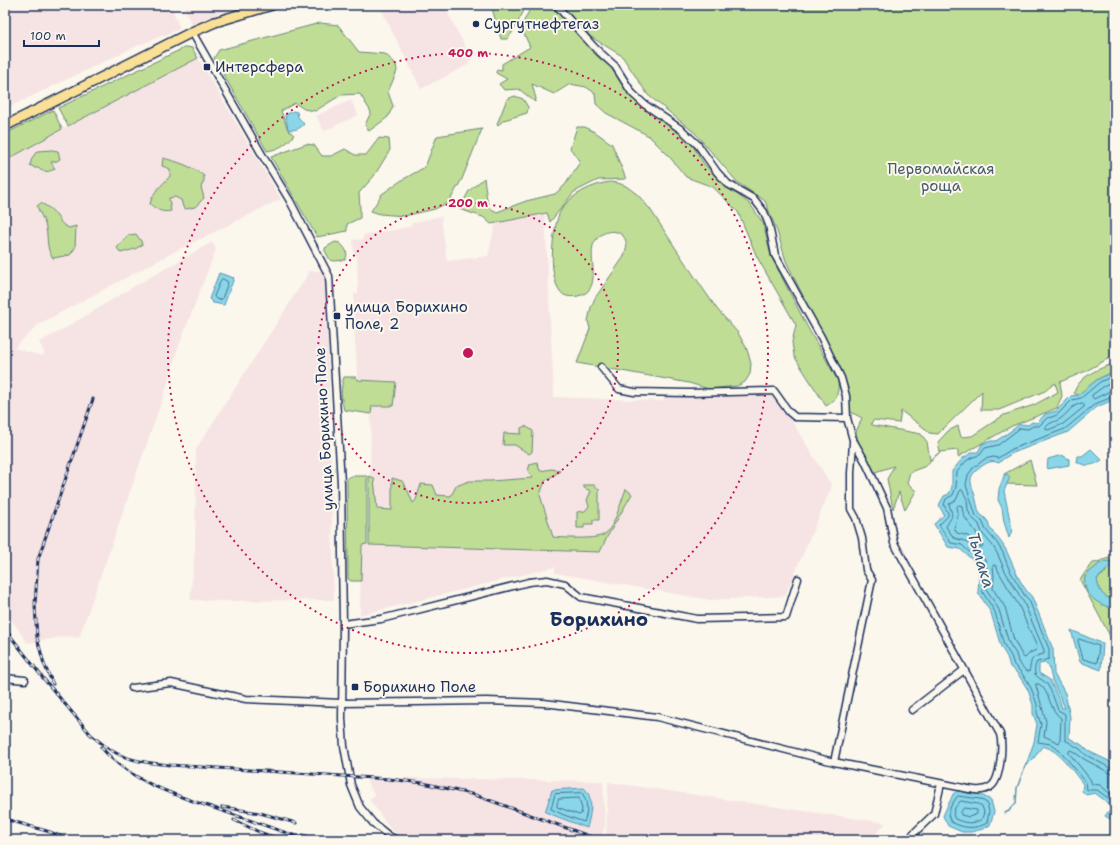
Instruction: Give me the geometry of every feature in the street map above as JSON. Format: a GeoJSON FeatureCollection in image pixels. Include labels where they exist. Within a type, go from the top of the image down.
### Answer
{"type":"FeatureCollection","features":[{"type":"Feature","properties":{"kind":"main road"},"geometry":{"type":"LineString","coordinates":[[5,126],[192,32],[215,22],[272,5]]}},
{"type":"Feature","properties":{"kind":"street"},"geometry":{"type":"LineString","coordinates":[[132,688],[171,683],[246,699],[342,703],[487,701],[544,704],[657,717],[834,762],[940,784],[984,790],[994,783],[999,768],[1002,740],[1000,734],[894,543],[887,508],[865,461],[853,440],[847,418],[846,396],[841,378],[821,337],[775,255],[769,225],[764,212],[754,199],[728,184],[717,172],[698,145],[682,130],[644,104],[632,93],[615,66],[594,47],[556,5]]}},
{"type":"Feature","properties":{"kind":"street","name":"улица Борихино Поле"},"geometry":{"type":"LineString","coordinates":[[192,32],[290,201],[329,276],[341,482],[343,624],[342,719],[344,746],[349,776],[360,807],[368,818],[389,836],[397,840]]}},
{"type":"Feature","properties":{"kind":"street"},"geometry":{"type":"LineString","coordinates":[[602,367],[619,389],[634,392],[689,393],[774,391],[789,412],[795,416],[847,418]]}},
{"type":"Feature","properties":{"kind":"street"},"geometry":{"type":"LineString","coordinates":[[834,762],[872,580],[866,570],[862,538],[852,509],[850,473],[853,440]]}},
{"type":"Feature","properties":{"kind":"street"},"geometry":{"type":"LineString","coordinates":[[343,624],[381,619],[529,582],[547,580],[564,584],[581,597],[696,619],[786,616],[798,579]]}},
{"type":"Feature","properties":{"kind":"street"},"geometry":{"type":"LineString","coordinates":[[912,710],[964,670]]}},
{"type":"Feature","properties":{"kind":"street"},"geometry":{"type":"LineString","coordinates":[[5,678],[25,680]]}},
{"type":"Feature","properties":{"kind":"street"},"geometry":{"type":"LineString","coordinates":[[913,834],[934,814],[940,784]]}},
{"type":"Feature","properties":{"kind":"shaded area"},"geometry":{"type":"Polygon","coordinates":[[[5,5],[171,5],[180,29],[139,45],[5,109],[5,5]]]}},
{"type":"Feature","properties":{"kind":"shaded area"},"geometry":{"type":"Polygon","coordinates":[[[183,5],[249,5],[220,13],[192,27],[183,5]]]}},
{"type":"Feature","properties":{"kind":"shaded area"},"geometry":{"type":"Polygon","coordinates":[[[379,5],[442,5],[447,11],[472,60],[468,62],[470,64],[421,89],[379,5]]]}},
{"type":"Feature","properties":{"kind":"shaded area"},"geometry":{"type":"Polygon","coordinates":[[[198,58],[281,199],[176,251],[39,324],[14,348],[43,356],[44,352],[39,342],[212,242],[216,249],[177,351],[167,386],[79,638],[68,636],[27,643],[8,614],[5,606],[5,161],[62,129],[198,58]]]}},
{"type":"Feature","properties":{"kind":"shaded area"},"geometry":{"type":"Polygon","coordinates":[[[351,100],[358,115],[324,131],[316,116],[351,100]]]}},
{"type":"Feature","properties":{"kind":"shaded area"},"geometry":{"type":"Polygon","coordinates":[[[535,214],[545,215],[554,397],[663,401],[664,396],[775,394],[832,486],[785,596],[710,600],[555,573],[555,567],[360,615],[361,545],[369,544],[371,406],[395,382],[358,380],[354,329],[354,294],[358,294],[357,255],[354,255],[353,240],[363,239],[363,235],[410,227],[412,223],[441,216],[447,261],[488,256],[496,221],[535,214]]]}},
{"type":"Feature","properties":{"kind":"shaded area"},"geometry":{"type":"Polygon","coordinates":[[[310,271],[326,271],[334,600],[190,600],[195,550],[196,449],[310,271]]]}},
{"type":"Feature","properties":{"kind":"shaded area"},"geometry":{"type":"Polygon","coordinates":[[[410,778],[603,781],[605,825],[601,840],[452,840],[436,835],[434,840],[406,840],[392,831],[369,799],[375,796],[366,780],[410,778]]]}},
{"type":"Feature","properties":{"kind":"shaded area"},"geometry":{"type":"Polygon","coordinates":[[[608,782],[886,823],[870,840],[606,840],[608,782]]]}},
{"type":"Feature","properties":{"kind":"green space"},"geometry":{"type":"Polygon","coordinates":[[[491,5],[527,5],[512,33],[507,39],[501,39],[491,5]]]}},
{"type":"Feature","properties":{"kind":"green space"},"geometry":{"type":"Polygon","coordinates":[[[532,5],[552,5],[598,57],[613,69],[632,98],[690,141],[704,164],[721,182],[750,204],[763,223],[771,256],[808,328],[838,381],[838,389],[835,399],[830,404],[826,406],[794,356],[792,342],[796,325],[757,257],[738,212],[713,187],[686,177],[668,155],[649,136],[606,113],[596,104],[595,93],[586,87],[570,84],[554,94],[532,84],[536,99],[535,102],[519,89],[504,90],[499,84],[507,79],[496,73],[497,69],[502,70],[502,64],[530,47],[521,27],[532,5]]]}},
{"type":"Feature","properties":{"kind":"green space","name":"Первомайская роща"},"geometry":{"type":"Polygon","coordinates":[[[561,5],[1115,5],[1115,355],[1086,371],[1060,382],[1062,396],[1057,408],[1012,426],[958,457],[958,450],[940,452],[926,466],[910,472],[907,483],[916,491],[905,510],[899,492],[893,509],[887,479],[894,466],[875,472],[859,445],[856,432],[862,418],[849,411],[846,385],[786,261],[777,231],[765,201],[738,183],[695,133],[648,95],[622,56],[591,37],[561,5]],[[1055,383],[1045,391],[999,410],[981,410],[982,391],[938,434],[929,433],[901,411],[899,423],[874,420],[871,423],[872,425],[921,434],[927,442],[930,460],[940,452],[938,442],[948,431],[958,426],[961,437],[972,436],[1004,415],[1034,405],[1058,392],[1055,383]]]}},
{"type":"Feature","properties":{"kind":"green space"},"geometry":{"type":"Polygon","coordinates":[[[320,23],[338,25],[359,52],[385,54],[396,64],[397,71],[388,92],[393,106],[388,117],[369,131],[365,125],[371,112],[360,94],[341,95],[315,111],[304,109],[295,103],[281,111],[288,130],[294,135],[282,146],[267,151],[214,58],[219,50],[320,23]]]}},
{"type":"Feature","properties":{"kind":"green space"},"geometry":{"type":"Polygon","coordinates":[[[186,47],[192,48],[198,58],[68,126],[58,108],[186,47]]]}},
{"type":"Feature","properties":{"kind":"green space"},"geometry":{"type":"Polygon","coordinates":[[[515,96],[523,99],[528,107],[527,113],[504,120],[498,125],[497,124],[507,99],[515,96]]]}},
{"type":"Feature","properties":{"kind":"green space"},"geometry":{"type":"Polygon","coordinates":[[[53,110],[62,129],[5,161],[5,134],[53,110]]]}},
{"type":"Feature","properties":{"kind":"green space"},"geometry":{"type":"Polygon","coordinates":[[[577,127],[585,127],[612,144],[626,179],[598,180],[574,192],[550,222],[547,213],[491,224],[483,217],[459,209],[469,191],[484,178],[488,207],[497,212],[526,201],[555,194],[565,185],[580,162],[570,148],[577,127]]]}},
{"type":"Feature","properties":{"kind":"green space"},"geometry":{"type":"Polygon","coordinates":[[[482,129],[462,179],[449,202],[435,209],[404,216],[380,214],[371,211],[382,194],[402,180],[425,167],[437,136],[482,129]]]}},
{"type":"Feature","properties":{"kind":"green space"},"geometry":{"type":"Polygon","coordinates":[[[379,138],[389,139],[390,150],[374,176],[359,193],[360,218],[347,224],[347,231],[317,237],[271,157],[306,144],[314,145],[322,156],[331,156],[345,149],[355,155],[366,155],[379,138]]]}},
{"type":"Feature","properties":{"kind":"green space"},"geometry":{"type":"Polygon","coordinates":[[[37,151],[58,151],[60,159],[51,162],[55,169],[44,171],[30,165],[32,158],[37,151]]]}},
{"type":"Feature","properties":{"kind":"green space"},"geometry":{"type":"Polygon","coordinates":[[[163,158],[190,167],[204,176],[204,181],[201,187],[204,198],[195,207],[186,209],[183,207],[181,200],[175,197],[169,198],[171,211],[165,212],[150,204],[156,191],[170,176],[170,169],[162,166],[163,158]]]}},
{"type":"Feature","properties":{"kind":"green space"},"geometry":{"type":"Polygon","coordinates":[[[610,182],[626,186],[638,195],[650,209],[717,309],[738,333],[746,347],[751,364],[750,374],[745,382],[737,386],[709,389],[689,383],[577,363],[590,329],[588,321],[591,307],[595,298],[623,258],[626,249],[626,241],[618,232],[612,231],[599,237],[594,243],[592,249],[593,281],[590,288],[586,293],[572,297],[564,295],[558,289],[555,279],[552,254],[555,228],[561,210],[570,200],[582,191],[596,185],[610,182]]]}},
{"type":"Feature","properties":{"kind":"green space"},"geometry":{"type":"Polygon","coordinates":[[[41,203],[53,211],[64,225],[69,228],[76,226],[75,248],[70,255],[53,258],[48,246],[45,224],[37,206],[41,203]]]}},
{"type":"Feature","properties":{"kind":"green space"},"geometry":{"type":"Polygon","coordinates":[[[136,234],[142,245],[135,249],[121,253],[117,248],[128,235],[136,234]]]}},
{"type":"Feature","properties":{"kind":"green space"},"geometry":{"type":"Polygon","coordinates":[[[335,242],[340,243],[345,249],[347,255],[345,260],[330,260],[325,251],[325,248],[335,242]]]}},
{"type":"Feature","properties":{"kind":"green space"},"geometry":{"type":"Polygon","coordinates":[[[1115,364],[1115,371],[1098,379],[1078,395],[1074,393],[1080,382],[1090,374],[1096,370],[1115,364]]]}},
{"type":"Feature","properties":{"kind":"green space"},"geometry":{"type":"Polygon","coordinates":[[[344,377],[356,377],[358,380],[396,382],[393,406],[372,406],[371,414],[344,410],[341,393],[344,377]]]}},
{"type":"Feature","properties":{"kind":"green space"},"geometry":{"type":"Polygon","coordinates":[[[525,426],[533,431],[532,452],[529,454],[515,445],[503,445],[504,433],[521,434],[521,428],[525,426]]]}},
{"type":"Feature","properties":{"kind":"green space"},"geometry":{"type":"Polygon","coordinates":[[[1030,460],[1037,485],[1006,484],[1004,474],[1030,460]]]}},
{"type":"Feature","properties":{"kind":"green space"},"geometry":{"type":"Polygon","coordinates":[[[537,462],[540,471],[552,469],[560,471],[545,481],[540,495],[553,537],[588,538],[605,534],[615,519],[626,489],[632,494],[600,552],[369,545],[369,476],[374,478],[377,509],[392,510],[392,478],[402,481],[413,503],[416,500],[421,484],[433,485],[437,495],[451,496],[456,486],[469,481],[533,478],[528,471],[530,464],[537,462]]]}},
{"type":"Feature","properties":{"kind":"green space"},"geometry":{"type":"Polygon","coordinates":[[[352,476],[367,476],[367,544],[362,545],[361,581],[351,581],[348,579],[347,478],[352,476]]]}},
{"type":"Feature","properties":{"kind":"green space"},"geometry":{"type":"Polygon","coordinates":[[[584,485],[594,485],[599,489],[599,520],[593,520],[593,524],[584,524],[584,528],[577,528],[577,512],[585,511],[589,506],[587,500],[591,491],[584,488],[584,485]]]}},
{"type":"Feature","properties":{"kind":"green space"},"geometry":{"type":"Polygon","coordinates":[[[1115,556],[1115,600],[1107,597],[1100,591],[1097,579],[1106,572],[1100,563],[1085,576],[1085,587],[1107,607],[1115,608],[1115,637],[1110,636],[1080,580],[1091,564],[1115,556]]]}},
{"type":"Feature","properties":{"kind":"water"},"geometry":{"type":"Polygon","coordinates":[[[293,111],[297,112],[298,117],[304,124],[295,130],[288,129],[285,115],[293,111]]]}},
{"type":"Feature","properties":{"kind":"water"},"geometry":{"type":"Polygon","coordinates":[[[219,273],[234,278],[224,305],[213,303],[209,299],[219,273]]]}},
{"type":"Feature","properties":{"kind":"water","name":"Тьмака"},"geometry":{"type":"Polygon","coordinates":[[[1115,371],[1115,399],[1097,407],[1068,432],[1013,453],[999,463],[992,462],[984,465],[974,473],[971,482],[978,510],[980,514],[988,521],[989,527],[1004,547],[1020,581],[1032,597],[1053,649],[1054,674],[1065,693],[1070,717],[1069,738],[1082,745],[1088,751],[1109,761],[1115,766],[1115,822],[1105,816],[1110,809],[1108,803],[1095,793],[1086,795],[1082,791],[1083,784],[1066,762],[1055,752],[1043,746],[1026,765],[1034,742],[1037,724],[1033,714],[1033,705],[1028,690],[1018,674],[1010,667],[1007,657],[1001,647],[991,613],[978,592],[979,577],[977,564],[960,549],[948,547],[934,524],[944,515],[939,505],[944,496],[949,494],[952,487],[952,471],[963,458],[973,452],[978,452],[982,444],[996,441],[1016,426],[1022,424],[1028,425],[1032,422],[1037,423],[1045,414],[1056,411],[1071,396],[1078,395],[1098,379],[1115,371]],[[1046,663],[1039,664],[1039,673],[1050,680],[1062,708],[1065,708],[1052,680],[1049,667],[1046,663]]]}},
{"type":"Feature","properties":{"kind":"water"},"geometry":{"type":"Polygon","coordinates":[[[1091,449],[1102,460],[1096,464],[1090,465],[1083,465],[1077,462],[1078,456],[1082,456],[1091,449]]]}},
{"type":"Feature","properties":{"kind":"water"},"geometry":{"type":"Polygon","coordinates":[[[1062,455],[1069,459],[1069,465],[1047,469],[1048,459],[1062,455]]]}},
{"type":"Feature","properties":{"kind":"water"},"geometry":{"type":"Polygon","coordinates":[[[1007,474],[1010,477],[1004,491],[1012,530],[1009,538],[1004,522],[1002,508],[998,500],[999,489],[1004,476],[1007,474]]]}},
{"type":"Feature","properties":{"kind":"water"},"geometry":{"type":"Polygon","coordinates":[[[1108,561],[1114,563],[1097,579],[1102,593],[1115,600],[1115,608],[1097,602],[1089,595],[1085,585],[1085,576],[1100,563],[1108,561]]]}},
{"type":"Feature","properties":{"kind":"water"},"geometry":{"type":"Polygon","coordinates":[[[1071,630],[1103,644],[1101,670],[1080,662],[1071,630]]]}},
{"type":"Feature","properties":{"kind":"water"},"geometry":{"type":"Polygon","coordinates":[[[584,788],[590,797],[591,802],[587,828],[545,812],[552,790],[584,788]]]}},
{"type":"Feature","properties":{"kind":"water"},"geometry":{"type":"Polygon","coordinates":[[[957,791],[981,795],[991,800],[994,812],[990,825],[983,829],[971,832],[962,832],[948,826],[943,816],[953,794],[957,791]]]}},
{"type":"Feature","properties":{"kind":"waterway"},"geometry":{"type":"LineString","coordinates":[[1005,813],[1009,811],[1016,803],[1017,788],[1026,764]]}},
{"type":"Feature","properties":{"kind":"railway"},"geometry":{"type":"LineString","coordinates":[[53,684],[44,664],[37,638],[35,605],[38,559],[93,399]]}},
{"type":"Feature","properties":{"kind":"railway"},"geometry":{"type":"LineString","coordinates":[[5,629],[43,678],[92,736]]}},
{"type":"Feature","properties":{"kind":"railway"},"geometry":{"type":"LineString","coordinates":[[89,733],[116,753],[149,763],[389,779],[423,783],[475,795],[600,840]]}},
{"type":"Feature","properties":{"kind":"railway"},"geometry":{"type":"LineString","coordinates":[[101,747],[126,770],[156,787],[307,840]]}},
{"type":"Feature","properties":{"kind":"railway"},"geometry":{"type":"LineString","coordinates":[[222,807],[260,813],[296,823]]}},
{"type":"Feature","properties":{"kind":"railway"},"geometry":{"type":"LineString","coordinates":[[5,819],[50,832],[69,840]]}},
{"type":"Feature","properties":{"kind":"railway"},"geometry":{"type":"LineString","coordinates":[[234,820],[259,832],[282,840]]}},
{"type":"Feature","properties":{"kind":"railway"},"geometry":{"type":"LineString","coordinates":[[303,835],[318,840]]}},
{"type":"Feature","properties":{"kind":"place","name":"Сургутнефтегаз"},"geometry":{"type":"Point","coordinates":[476,24]}},
{"type":"Feature","properties":{"kind":"place","name":"Интерсфера"},"geometry":{"type":"Point","coordinates":[207,67]}},
{"type":"Feature","properties":{"kind":"place","name":"улица Борихино Поле, 2"},"geometry":{"type":"Point","coordinates":[337,316]}},
{"type":"Feature","properties":{"kind":"place","name":"Борихино Поле"},"geometry":{"type":"Point","coordinates":[355,687]}},
{"type":"Feature","properties":{"kind":"district","name":"Борихино"},"geometry":{"type":"Point","coordinates":[599,619]}}]}
